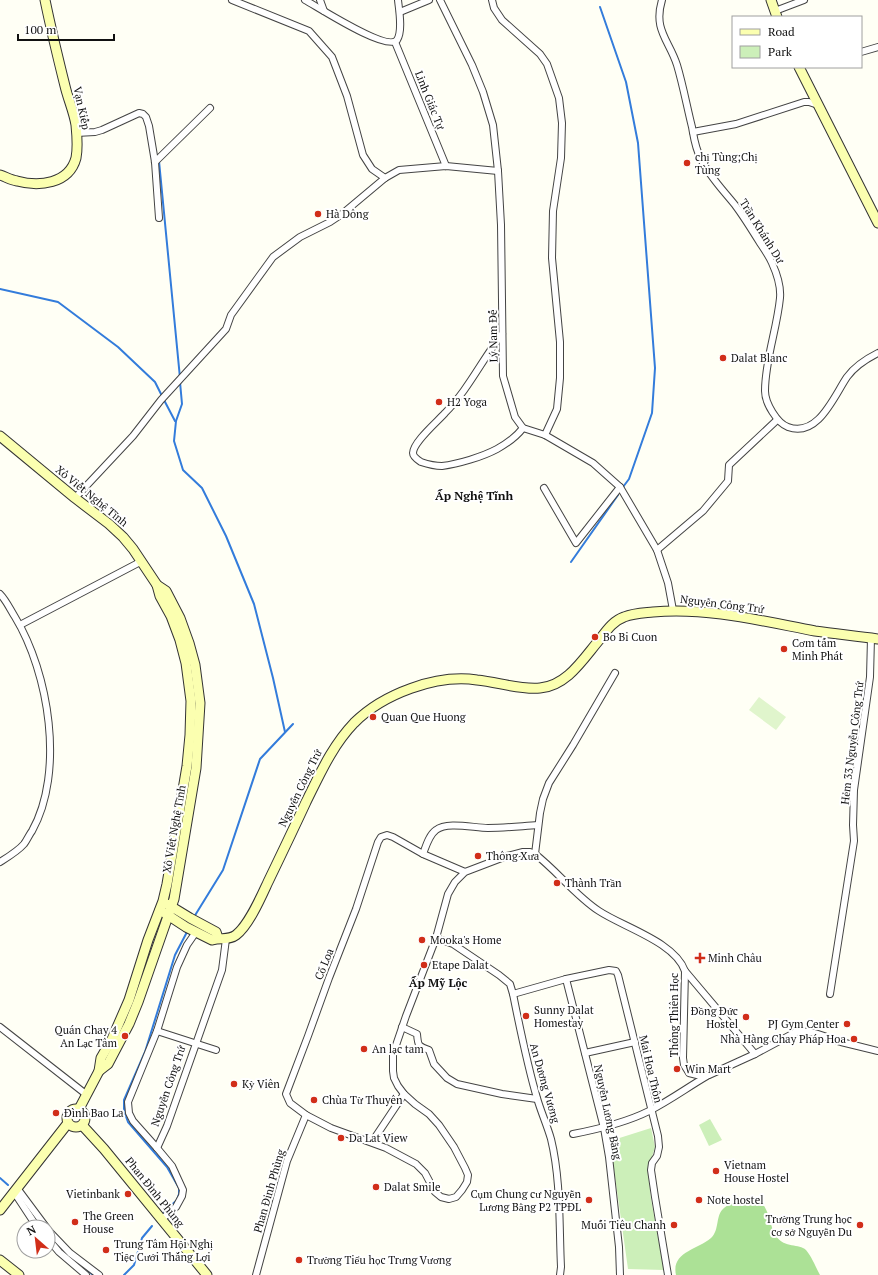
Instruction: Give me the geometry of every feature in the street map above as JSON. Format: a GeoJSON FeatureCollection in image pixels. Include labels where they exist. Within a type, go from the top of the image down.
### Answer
{"type":"FeatureCollection","features":[{"type":"Feature","properties":{"kind":"main road","name":"Vạn Kiếp"},"geometry":{"type":"LineString","coordinates":[[0,175],[17,181],[41,184],[55,181],[62,178],[71,170],[76,158],[76,123],[67,93],[45,0]]}},
{"type":"Feature","properties":{"kind":"main road"},"geometry":{"type":"LineString","coordinates":[[771,0],[776,14]]}},
{"type":"Feature","properties":{"kind":"main road"},"geometry":{"type":"LineString","coordinates":[[801,68],[818,105],[877,218]]}},
{"type":"Feature","properties":{"kind":"main road","name":"Xô Viết Nghệ Tĩnh"},"geometry":{"type":"LineString","coordinates":[[0,436],[109,524],[123,537],[142,561],[157,585],[160,596],[171,616],[180,640],[186,663],[191,701],[187,766],[167,884],[129,1000],[112,1038],[101,1058],[99,1071],[79,1109]]}},
{"type":"Feature","properties":{"kind":"main road","name":"Xô Viết Nghệ Tĩnh"},"geometry":{"type":"LineString","coordinates":[[99,1071],[108,1064],[129,1024],[170,911],[196,768],[200,703],[195,666],[190,643],[180,618],[166,591],[157,585]]}},
{"type":"Feature","properties":{"kind":"main road","name":"Nguyễn Công Trứ"},"geometry":{"type":"LineString","coordinates":[[222,939],[233,937],[246,924],[333,749],[354,724],[368,712],[393,696],[435,681],[459,678],[476,679],[518,687],[539,688],[551,686],[560,682],[569,675],[614,623],[623,618],[636,614],[673,610],[696,611],[819,631],[875,638]]}},
{"type":"Feature","properties":{"kind":"main road"},"geometry":{"type":"LineString","coordinates":[[161,905],[198,928],[212,940],[222,939]]}},
{"type":"Feature","properties":{"kind":"main road"},"geometry":{"type":"LineString","coordinates":[[79,1109],[84,1113],[84,1122],[82,1125],[73,1127],[68,1123],[67,1117],[70,1111],[79,1109]]}},
{"type":"Feature","properties":{"kind":"main road"},"geometry":{"type":"LineString","coordinates":[[0,1210],[68,1123]]}},
{"type":"Feature","properties":{"kind":"main road","name":"Phan Đình Phùng"},"geometry":{"type":"LineString","coordinates":[[82,1125],[104,1149],[207,1275]]}},
{"type":"Feature","properties":{"kind":"main road"},"geometry":{"type":"LineString","coordinates":[[0,1260],[19,1275]]}},
{"type":"Feature","properties":{"kind":"street"},"geometry":{"type":"LineString","coordinates":[[232,0],[309,31],[332,57],[347,96],[363,155],[372,169],[385,178]]}},
{"type":"Feature","properties":{"kind":"street"},"geometry":{"type":"LineString","coordinates":[[305,0],[364,34],[391,43],[395,42],[400,32],[400,12],[398,0]]}},
{"type":"Feature","properties":{"kind":"street"},"geometry":{"type":"LineString","coordinates":[[320,0],[324,12]]}},
{"type":"Feature","properties":{"kind":"street"},"geometry":{"type":"LineString","coordinates":[[400,12],[429,0]]}},
{"type":"Feature","properties":{"kind":"street","name":"Lý Nam Đế"},"geometry":{"type":"LineString","coordinates":[[440,0],[472,64],[483,92],[493,125],[498,171],[502,275],[503,376],[516,417],[523,428]]}},
{"type":"Feature","properties":{"kind":"street"},"geometry":{"type":"LineString","coordinates":[[492,0],[502,20],[540,54],[547,64],[559,98],[562,123],[561,158],[553,211],[552,258],[560,342],[560,378],[557,409],[545,435]]}},
{"type":"Feature","properties":{"kind":"street","name":"Trần Khánh Dư"},"geometry":{"type":"LineString","coordinates":[[662,0],[659,19],[661,33],[677,65],[696,149],[708,172],[744,218],[772,263],[778,278],[780,297],[765,392],[767,401],[777,420]]}},
{"type":"Feature","properties":{"kind":"street"},"geometry":{"type":"LineString","coordinates":[[776,14],[804,0]]}},
{"type":"Feature","properties":{"kind":"street","name":"Linh Giác Tự"},"geometry":{"type":"LineString","coordinates":[[395,42],[446,166]]}},
{"type":"Feature","properties":{"kind":"street"},"geometry":{"type":"LineString","coordinates":[[862,52],[878,47]]}},
{"type":"Feature","properties":{"kind":"street"},"geometry":{"type":"LineString","coordinates":[[693,132],[736,124],[804,102],[818,105]]}},
{"type":"Feature","properties":{"kind":"street"},"geometry":{"type":"LineString","coordinates":[[155,162],[210,108]]}},
{"type":"Feature","properties":{"kind":"street"},"geometry":{"type":"LineString","coordinates":[[76,133],[102,130],[140,113],[146,117],[155,162],[159,218]]}},
{"type":"Feature","properties":{"kind":"street"},"geometry":{"type":"LineString","coordinates":[[75,498],[133,436],[161,400],[226,329],[231,315],[273,257],[300,237],[330,222],[342,214],[385,178],[399,170],[446,166],[498,171]]}},
{"type":"Feature","properties":{"kind":"street"},"geometry":{"type":"LineString","coordinates":[[502,334],[476,375],[454,404],[420,440],[415,447],[413,453],[414,457],[424,463],[440,466],[465,460],[497,449],[519,433],[523,428],[545,435],[593,463],[620,487],[657,550],[668,583],[673,610]]}},
{"type":"Feature","properties":{"kind":"street"},"geometry":{"type":"LineString","coordinates":[[657,550],[703,511],[728,481],[729,465],[777,420],[781,424],[794,429],[810,426],[825,413],[841,387],[855,369],[878,353]]}},
{"type":"Feature","properties":{"kind":"street"},"geometry":{"type":"LineString","coordinates":[[544,488],[576,543],[620,487]]}},
{"type":"Feature","properties":{"kind":"street"},"geometry":{"type":"LineString","coordinates":[[20,625],[142,561]]}},
{"type":"Feature","properties":{"kind":"street"},"geometry":{"type":"LineString","coordinates":[[0,594],[20,625],[39,674],[47,711],[50,767],[45,797],[37,822],[24,844],[10,857],[0,862]]}},
{"type":"Feature","properties":{"kind":"street","name":"Hẻm 33 Nguyễn Công Trứ"},"geometry":{"type":"LineString","coordinates":[[830,994],[854,841],[854,790],[875,638]]}},
{"type":"Feature","properties":{"kind":"street"},"geometry":{"type":"LineString","coordinates":[[465,872],[511,854],[530,852],[535,854],[538,825],[543,799],[549,782],[573,745],[615,673]]}},
{"type":"Feature","properties":{"kind":"street"},"geometry":{"type":"LineString","coordinates":[[423,854],[434,830],[439,828],[448,826],[488,828],[538,825]]}},
{"type":"Feature","properties":{"kind":"street","name":"Cổ Loa"},"geometry":{"type":"LineString","coordinates":[[387,835],[393,837],[423,854],[465,872],[455,882],[448,894],[436,938],[392,1054],[393,1071],[396,1082],[404,1094],[435,1120],[449,1137],[468,1175],[467,1182],[462,1190],[456,1197],[449,1199],[441,1198],[435,1192],[425,1173],[409,1159],[386,1148],[331,1128],[306,1115],[290,1103],[287,1098],[287,1090],[356,909],[381,837],[387,835]]}},
{"type":"Feature","properties":{"kind":"street","name":"Thông Thiên Học"},"geometry":{"type":"LineString","coordinates":[[535,854],[589,904],[599,911],[664,946],[678,959],[685,971],[684,1062],[689,1073],[709,1075]]}},
{"type":"Feature","properties":{"kind":"street","name":"Nguyễn Công Trứ"},"geometry":{"type":"LineString","coordinates":[[162,1219],[176,1207],[182,1196],[183,1190],[172,1166],[133,1121],[129,1113],[128,1102],[157,1031],[177,967],[187,945],[198,928]]}},
{"type":"Feature","properties":{"kind":"street","name":"An Dương Vương"},"geometry":{"type":"LineString","coordinates":[[436,938],[453,944],[510,984],[525,1054],[550,1139],[555,1162],[559,1208],[560,1275]]}},
{"type":"Feature","properties":{"kind":"street","name":"Nguyễn Công Trứ"},"geometry":{"type":"LineString","coordinates":[[157,1148],[167,1126],[222,970],[222,939]]}},
{"type":"Feature","properties":{"kind":"street","name":"Mai Hoa Thôn"},"geometry":{"type":"LineString","coordinates":[[513,994],[566,979],[609,970],[616,971],[635,1042],[659,1147],[657,1156],[652,1163],[652,1170],[668,1275]]}},
{"type":"Feature","properties":{"kind":"street"},"geometry":{"type":"LineString","coordinates":[[685,971],[755,1054]]}},
{"type":"Feature","properties":{"kind":"street","name":"Nguyễn Lương Bằng"},"geometry":{"type":"LineString","coordinates":[[566,979],[604,1128],[609,1157],[618,1240],[620,1275]]}},
{"type":"Feature","properties":{"kind":"street"},"geometry":{"type":"LineString","coordinates":[[0,1027],[87,1095]]}},
{"type":"Feature","properties":{"kind":"street"},"geometry":{"type":"LineString","coordinates":[[402,1027],[417,1034],[418,1045],[421,1048],[429,1050],[434,1064],[447,1078],[457,1084],[502,1094],[537,1099]]}},
{"type":"Feature","properties":{"kind":"street"},"geometry":{"type":"LineString","coordinates":[[573,1134],[604,1128],[651,1110],[709,1075],[755,1054],[796,1032],[803,1030],[878,1051]]}},
{"type":"Feature","properties":{"kind":"street"},"geometry":{"type":"LineString","coordinates":[[157,1031],[216,1050]]}},
{"type":"Feature","properties":{"kind":"street"},"geometry":{"type":"LineString","coordinates":[[585,1053],[635,1042]]}},
{"type":"Feature","properties":{"kind":"street"},"geometry":{"type":"LineString","coordinates":[[376,1136],[404,1094]]}},
{"type":"Feature","properties":{"kind":"street","name":"Phan Đinh Phùng"},"geometry":{"type":"LineString","coordinates":[[256,1275],[287,1161],[306,1115]]}},
{"type":"Feature","properties":{"kind":"street"},"geometry":{"type":"LineString","coordinates":[[16,1190],[32,1219]]}},
{"type":"Feature","properties":{"kind":"street"},"geometry":{"type":"LineString","coordinates":[[16,1190],[40,1219]]}},
{"type":"Feature","properties":{"kind":"street"},"geometry":{"type":"LineString","coordinates":[[56,1238],[70,1253],[99,1275]]}},
{"type":"Feature","properties":{"kind":"street"},"geometry":{"type":"LineString","coordinates":[[56,1248],[86,1275]]}},
{"type":"Feature","properties":{"kind":"green space"},"geometry":{"type":"Polygon","coordinates":[[[759,697],[786,717],[776,730],[749,710],[759,697]]]}},
{"type":"Feature","properties":{"kind":"green space"},"geometry":{"type":"Polygon","coordinates":[[[710,1119],[722,1140],[709,1146],[699,1125],[710,1119]]]}},
{"type":"Feature","properties":{"kind":"green space"},"geometry":{"type":"Polygon","coordinates":[[[651,1128],[655,1147],[648,1170],[651,1199],[664,1270],[628,1269],[610,1141],[651,1128]]]}},
{"type":"Feature","properties":{"kind":"green space"},"geometry":{"type":"Polygon","coordinates":[[[747,1198],[758,1199],[763,1204],[776,1236],[784,1243],[806,1250],[820,1275],[676,1275],[675,1267],[681,1256],[714,1235],[721,1211],[732,1203],[747,1198]]]}},
{"type":"Feature","properties":{"kind":"waterway"},"geometry":{"type":"LineString","coordinates":[[600,7],[626,82],[638,143],[655,368],[652,413],[629,479],[623,487]]}},
{"type":"Feature","properties":{"kind":"waterway"},"geometry":{"type":"LineString","coordinates":[[159,161],[180,378]]}},
{"type":"Feature","properties":{"kind":"waterway"},"geometry":{"type":"LineString","coordinates":[[0,289],[58,302],[118,347],[155,382],[162,396]]}},
{"type":"Feature","properties":{"kind":"waterway"},"geometry":{"type":"LineString","coordinates":[[180,382],[182,404],[176,421],[174,441],[183,470],[202,488],[226,536],[254,604],[285,732]]}},
{"type":"Feature","properties":{"kind":"waterway"},"geometry":{"type":"LineString","coordinates":[[164,400],[175,421]]}},
{"type":"Feature","properties":{"kind":"waterway"},"geometry":{"type":"LineString","coordinates":[[571,562],[618,495]]}},
{"type":"Feature","properties":{"kind":"waterway"},"geometry":{"type":"LineString","coordinates":[[194,917],[223,870],[260,759],[293,724]]}},
{"type":"Feature","properties":{"kind":"waterway"},"geometry":{"type":"LineString","coordinates":[[164,1212],[177,1200],[179,1188],[167,1167],[128,1122],[124,1111],[124,1100],[145,1052],[175,955],[188,930]]}},
{"type":"Feature","properties":{"kind":"waterway"},"geometry":{"type":"LineString","coordinates":[[0,1178],[8,1185]]}},
{"type":"Feature","properties":{"kind":"waterway"},"geometry":{"type":"LineString","coordinates":[[124,1275],[134,1265],[142,1238],[152,1226]]}},
{"type":"Feature","properties":{"kind":"waterway"},"geometry":{"type":"LineString","coordinates":[[82,1265],[93,1275]]}},
{"type":"Feature","properties":{"kind":"place","name":"chị Tùng;Chị Tùng"},"geometry":{"type":"Point","coordinates":[687,163]}},
{"type":"Feature","properties":{"kind":"place","name":"Hà Dông"},"geometry":{"type":"Point","coordinates":[318,214]}},
{"type":"Feature","properties":{"kind":"place","name":"Dalat Blanc"},"geometry":{"type":"Point","coordinates":[723,358]}},
{"type":"Feature","properties":{"kind":"place","name":"H2 Yoga"},"geometry":{"type":"Point","coordinates":[439,402]}},
{"type":"Feature","properties":{"kind":"place","name":"Bo Bi Cuon"},"geometry":{"type":"Point","coordinates":[595,637]}},
{"type":"Feature","properties":{"kind":"place","name":"Cơm tấm Minh Phát"},"geometry":{"type":"Point","coordinates":[784,649]}},
{"type":"Feature","properties":{"kind":"place","name":"Quan Que Huong"},"geometry":{"type":"Point","coordinates":[373,717]}},
{"type":"Feature","properties":{"kind":"place","name":"Thông Xưa"},"geometry":{"type":"Point","coordinates":[478,856]}},
{"type":"Feature","properties":{"kind":"place","name":"Thành Trần"},"geometry":{"type":"Point","coordinates":[557,883]}},
{"type":"Feature","properties":{"kind":"place","name":"Mooka's Home"},"geometry":{"type":"Point","coordinates":[422,940]}},
{"type":"Feature","properties":{"kind":"place","name":"Minh Châu"},"geometry":{"type":"Point","coordinates":[700,958]}},
{"type":"Feature","properties":{"kind":"place","name":"Etape Dalat"},"geometry":{"type":"Point","coordinates":[424,965]}},
{"type":"Feature","properties":{"kind":"place","name":"Sunny Dalat Homestay"},"geometry":{"type":"Point","coordinates":[526,1016]}},
{"type":"Feature","properties":{"kind":"place","name":"Đồng Đức Hostel"},"geometry":{"type":"Point","coordinates":[746,1017]}},
{"type":"Feature","properties":{"kind":"place","name":"PJ Gym Center"},"geometry":{"type":"Point","coordinates":[847,1024]}},
{"type":"Feature","properties":{"kind":"place","name":"Quán Chay 4 An Lạc Tâm"},"geometry":{"type":"Point","coordinates":[125,1036]}},
{"type":"Feature","properties":{"kind":"place","name":"Nhà Hàng Chay Pháp Hoa"},"geometry":{"type":"Point","coordinates":[854,1039]}},
{"type":"Feature","properties":{"kind":"place","name":"An lạc tam"},"geometry":{"type":"Point","coordinates":[364,1049]}},
{"type":"Feature","properties":{"kind":"place","name":"Win Mart"},"geometry":{"type":"Point","coordinates":[677,1069]}},
{"type":"Feature","properties":{"kind":"place","name":"Kỳ Viên"},"geometry":{"type":"Point","coordinates":[234,1084]}},
{"type":"Feature","properties":{"kind":"place","name":"Chùa Từ Thuyên"},"geometry":{"type":"Point","coordinates":[314,1100]}},
{"type":"Feature","properties":{"kind":"place","name":"Đình Bao La"},"geometry":{"type":"Point","coordinates":[56,1113]}},
{"type":"Feature","properties":{"kind":"place","name":"Da Lat View"},"geometry":{"type":"Point","coordinates":[341,1138]}},
{"type":"Feature","properties":{"kind":"place","name":"Vietnam House Hostel"},"geometry":{"type":"Point","coordinates":[716,1171]}},
{"type":"Feature","properties":{"kind":"place","name":"Dalat Smile"},"geometry":{"type":"Point","coordinates":[376,1187]}},
{"type":"Feature","properties":{"kind":"place","name":"Vietinbank"},"geometry":{"type":"Point","coordinates":[128,1194]}},
{"type":"Feature","properties":{"kind":"place","name":"Cụm Chung cư Nguyễn Lương Bằng P2 TPĐL"},"geometry":{"type":"Point","coordinates":[589,1200]}},
{"type":"Feature","properties":{"kind":"place","name":"Note hostel"},"geometry":{"type":"Point","coordinates":[699,1200]}},
{"type":"Feature","properties":{"kind":"place","name":"The Green House"},"geometry":{"type":"Point","coordinates":[75,1222]}},
{"type":"Feature","properties":{"kind":"place","name":"Muối Tiêu Chanh"},"geometry":{"type":"Point","coordinates":[674,1225]}},
{"type":"Feature","properties":{"kind":"place","name":"Trường Trung học cơ sở Nguyễn Du"},"geometry":{"type":"Point","coordinates":[860,1225]}},
{"type":"Feature","properties":{"kind":"place","name":"Trung Tâm Hội Nghị Tiệc Cưới Thắng Lợi"},"geometry":{"type":"Point","coordinates":[106,1250]}},
{"type":"Feature","properties":{"kind":"place","name":"Trường Tiểu học Trưng Vương"},"geometry":{"type":"Point","coordinates":[299,1260]}},
{"type":"Feature","properties":{"kind":"district","name":"Ấp Nghệ Tĩnh"},"geometry":{"type":"Point","coordinates":[474,495]}},
{"type":"Feature","properties":{"kind":"district","name":"Ấp Mỹ Lộc"},"geometry":{"type":"Point","coordinates":[438,982]}}]}
